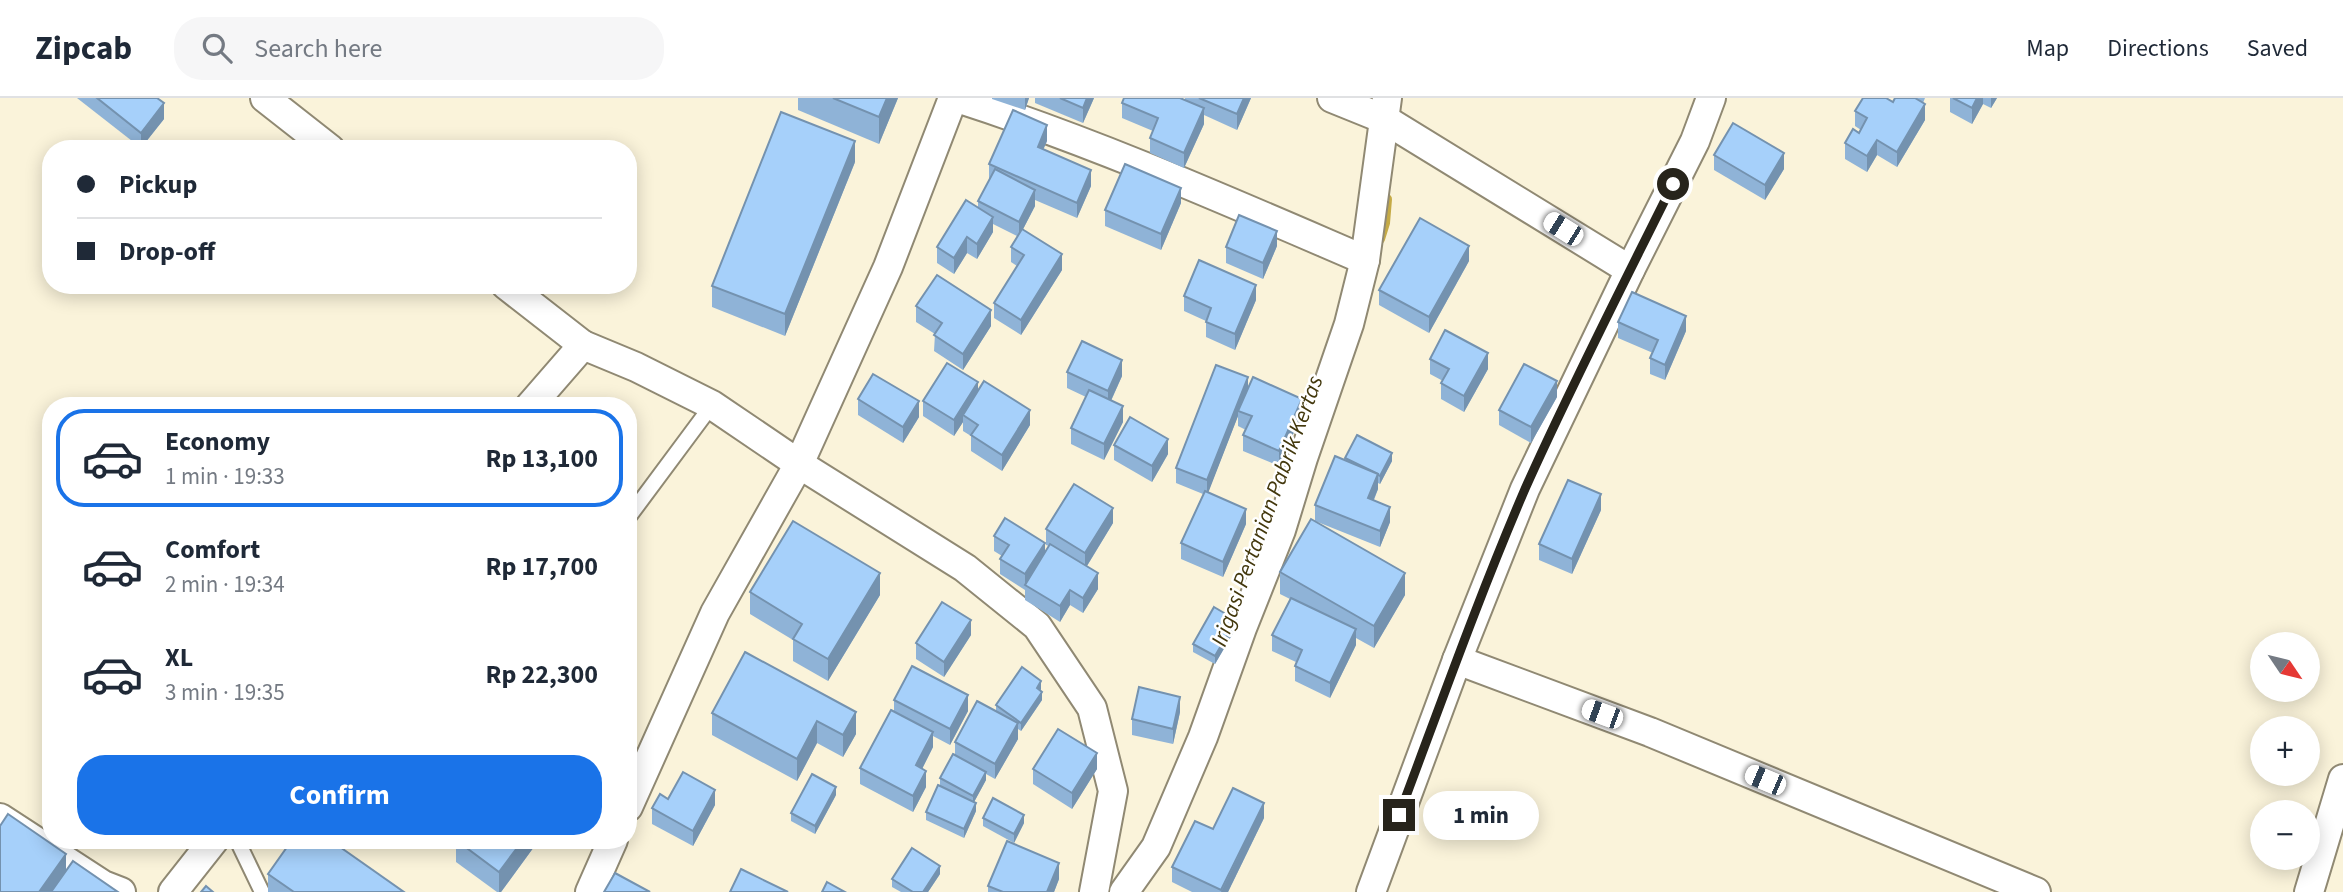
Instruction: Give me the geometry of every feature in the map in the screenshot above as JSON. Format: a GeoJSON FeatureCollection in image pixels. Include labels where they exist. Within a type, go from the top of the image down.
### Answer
{"type":"FeatureCollection","features":[{"type":"Feature","properties":{"kind":"street"},"geometry":{"type":"LineString","coordinates":[[265,98],[319,140]]}},
{"type":"Feature","properties":{"kind":"street"},"geometry":{"type":"LineString","coordinates":[[637,787],[715,612],[799,464],[888,267],[955,98],[1043,125],[1365,260]]}},
{"type":"Feature","properties":{"kind":"street"},"geometry":{"type":"LineString","coordinates":[[1332,98],[1385,108],[1630,270]]}},
{"type":"Feature","properties":{"kind":"street"},"geometry":{"type":"LineString","coordinates":[[1371,892],[1457,660],[1525,489],[1695,141],[1711,98]]}},
{"type":"Feature","properties":{"kind":"street"},"geometry":{"type":"LineString","coordinates":[[1124,892],[1156,847],[1203,737],[1242,628],[1282,530],[1310,435],[1349,324],[1365,260],[1385,108]]}},
{"type":"Feature","properties":{"kind":"street"},"geometry":{"type":"LineString","coordinates":[[518,294],[583,345],[636,367],[712,405],[799,464],[965,568],[1037,626],[1092,708],[1113,791],[1094,892]]}},
{"type":"Feature","properties":{"kind":"street"},"geometry":{"type":"LineString","coordinates":[[538,397],[583,345]]}},
{"type":"Feature","properties":{"kind":"street"},"geometry":{"type":"LineString","coordinates":[[1457,660],[1650,732],[2036,892]]}},
{"type":"Feature","properties":{"kind":"street"},"geometry":{"type":"LineString","coordinates":[[2309,892],[2343,779]]}},
{"type":"Feature","properties":{"kind":"street"},"geometry":{"type":"LineString","coordinates":[[0,818],[42,845]]}},
{"type":"Feature","properties":{"kind":"street"},"geometry":{"type":"LineString","coordinates":[[48,849],[103,885],[121,892]]}},
{"type":"Feature","properties":{"kind":"street"},"geometry":{"type":"LineString","coordinates":[[173,892],[207,849]]}},
{"type":"Feature","properties":{"kind":"street"},"geometry":{"type":"LineString","coordinates":[[590,892],[610,849]]}},
{"type":"Feature","properties":{"kind":"lane"},"geometry":{"type":"LineString","coordinates":[[637,507],[712,405]]}},
{"type":"Feature","properties":{"kind":"lane"},"geometry":{"type":"LineString","coordinates":[[241,849],[262,892]]}},
{"type":"Feature","properties":{"kind":"building"},"geometry":{"type":"Polygon","coordinates":[[[97,98],[157,98],[164,103],[141,133],[97,98]]]}},
{"type":"Feature","properties":{"kind":"building"},"geometry":{"type":"Polygon","coordinates":[[[833,98],[887,98],[879,117],[833,98]]]}},
{"type":"Feature","properties":{"kind":"building"},"geometry":{"type":"Polygon","coordinates":[[[1060,98],[1087,98],[1083,108],[1060,98]]]}},
{"type":"Feature","properties":{"kind":"building"},"geometry":{"type":"Polygon","coordinates":[[[1124,98],[1180,98],[1204,108],[1184,153],[1150,138],[1158,118],[1122,103],[1124,98]]]}},
{"type":"Feature","properties":{"kind":"building"},"geometry":{"type":"Polygon","coordinates":[[[1199,98],[1244,98],[1237,114],[1199,98]]]}},
{"type":"Feature","properties":{"kind":"building"},"geometry":{"type":"Polygon","coordinates":[[[1863,98],[1886,98],[1893,102],[1895,98],[1915,98],[1925,104],[1897,152],[1877,140],[1867,156],[1845,143],[1853,129],[1859,133],[1867,118],[1855,111],[1863,98]]]}},
{"type":"Feature","properties":{"kind":"building"},"geometry":{"type":"Polygon","coordinates":[[[1953,98],[1977,98],[1972,108],[1953,98]]]}},
{"type":"Feature","properties":{"kind":"building"},"geometry":{"type":"Polygon","coordinates":[[[1013,110],[1047,125],[1038,147],[1091,170],[1077,203],[989,164],[1013,110]]]}},
{"type":"Feature","properties":{"kind":"building"},"geometry":{"type":"Polygon","coordinates":[[[781,112],[855,141],[785,314],[712,286],[781,112]]]}},
{"type":"Feature","properties":{"kind":"building"},"geometry":{"type":"Polygon","coordinates":[[[1733,123],[1784,153],[1765,185],[1714,155],[1733,123]]]}},
{"type":"Feature","properties":{"kind":"building"},"geometry":{"type":"Polygon","coordinates":[[[1125,164],[1181,188],[1161,234],[1105,210],[1125,164]]]}},
{"type":"Feature","properties":{"kind":"building"},"geometry":{"type":"Polygon","coordinates":[[[995,169],[1035,190],[1019,222],[978,201],[995,169]]]}},
{"type":"Feature","properties":{"kind":"building"},"geometry":{"type":"Polygon","coordinates":[[[966,200],[993,217],[977,244],[967,237],[954,258],[937,247],[966,200]]]}},
{"type":"Feature","properties":{"kind":"building"},"geometry":{"type":"Polygon","coordinates":[[[1239,215],[1277,231],[1263,263],[1226,247],[1239,215]]]}},
{"type":"Feature","properties":{"kind":"building"},"geometry":{"type":"Polygon","coordinates":[[[1420,218],[1469,246],[1429,317],[1379,290],[1420,218]]]}},
{"type":"Feature","properties":{"kind":"building"},"geometry":{"type":"Polygon","coordinates":[[[1022,229],[1062,254],[1021,320],[994,303],[1024,255],[1011,247],[1022,229]]]}},
{"type":"Feature","properties":{"kind":"building"},"geometry":{"type":"Polygon","coordinates":[[[1199,260],[1256,285],[1235,334],[1206,322],[1211,308],[1184,296],[1199,260]]]}},
{"type":"Feature","properties":{"kind":"building"},"geometry":{"type":"Polygon","coordinates":[[[937,275],[991,310],[963,354],[934,335],[942,323],[916,306],[937,275]]]}},
{"type":"Feature","properties":{"kind":"building"},"geometry":{"type":"Polygon","coordinates":[[[1632,292],[1686,316],[1665,365],[1650,358],[1658,340],[1618,322],[1632,292]]]}},
{"type":"Feature","properties":{"kind":"building"},"geometry":{"type":"Polygon","coordinates":[[[1445,330],[1488,353],[1464,396],[1441,383],[1449,369],[1430,359],[1445,330]]]}},
{"type":"Feature","properties":{"kind":"building"},"geometry":{"type":"Polygon","coordinates":[[[1082,341],[1122,360],[1108,391],[1067,372],[1082,341]]]}},
{"type":"Feature","properties":{"kind":"building"},"geometry":{"type":"Polygon","coordinates":[[[947,363],[978,382],[954,420],[923,401],[947,363]]]}},
{"type":"Feature","properties":{"kind":"building"},"geometry":{"type":"Polygon","coordinates":[[[1524,364],[1557,381],[1531,427],[1499,410],[1524,364]]]}},
{"type":"Feature","properties":{"kind":"building"},"geometry":{"type":"Polygon","coordinates":[[[1216,365],[1248,377],[1207,480],[1176,468],[1216,365]]]}},
{"type":"Feature","properties":{"kind":"building"},"geometry":{"type":"Polygon","coordinates":[[[873,374],[919,401],[903,427],[858,399],[873,374]]]}},
{"type":"Feature","properties":{"kind":"building"},"geometry":{"type":"Polygon","coordinates":[[[1253,377],[1302,399],[1279,451],[1243,435],[1252,416],[1238,411],[1253,377]]]}},
{"type":"Feature","properties":{"kind":"building"},"geometry":{"type":"Polygon","coordinates":[[[984,381],[1030,410],[1002,455],[971,435],[978,425],[963,415],[984,381]]]}},
{"type":"Feature","properties":{"kind":"building"},"geometry":{"type":"Polygon","coordinates":[[[1089,390],[1123,406],[1104,444],[1071,428],[1089,390]]]}},
{"type":"Feature","properties":{"kind":"building"},"geometry":{"type":"Polygon","coordinates":[[[1130,417],[1168,439],[1152,466],[1114,445],[1130,417]]]}},
{"type":"Feature","properties":{"kind":"building"},"geometry":{"type":"Polygon","coordinates":[[[1357,435],[1392,453],[1380,476],[1345,458],[1357,435]]]}},
{"type":"Feature","properties":{"kind":"building"},"geometry":{"type":"Polygon","coordinates":[[[1335,456],[1378,474],[1368,498],[1390,507],[1380,531],[1315,505],[1335,456]]]}},
{"type":"Feature","properties":{"kind":"building"},"geometry":{"type":"Polygon","coordinates":[[[1568,480],[1601,494],[1572,559],[1539,544],[1568,480]]]}},
{"type":"Feature","properties":{"kind":"building"},"geometry":{"type":"Polygon","coordinates":[[[1074,484],[1113,508],[1085,553],[1046,529],[1074,484]]]}},
{"type":"Feature","properties":{"kind":"building"},"geometry":{"type":"Polygon","coordinates":[[[1205,491],[1246,509],[1223,562],[1181,543],[1205,491]]]}},
{"type":"Feature","properties":{"kind":"building"},"geometry":{"type":"Polygon","coordinates":[[[1005,518],[1045,543],[1025,574],[1000,559],[1009,545],[994,536],[1005,518]]]}},
{"type":"Feature","properties":{"kind":"building"},"geometry":{"type":"Polygon","coordinates":[[[1311,519],[1405,573],[1374,626],[1280,572],[1311,519]]]}},
{"type":"Feature","properties":{"kind":"building"},"geometry":{"type":"Polygon","coordinates":[[[793,521],[880,573],[828,659],[793,639],[802,624],[750,592],[793,521]]]}},
{"type":"Feature","properties":{"kind":"building"},"geometry":{"type":"Polygon","coordinates":[[[1050,544],[1098,573],[1083,598],[1070,590],[1060,606],[1025,585],[1050,544]]]}},
{"type":"Feature","properties":{"kind":"building"},"geometry":{"type":"Polygon","coordinates":[[[1291,598],[1356,629],[1330,683],[1295,666],[1302,650],[1272,635],[1291,598]]]}},
{"type":"Feature","properties":{"kind":"building"},"geometry":{"type":"Polygon","coordinates":[[[942,602],[971,620],[944,662],[916,643],[942,602]]]}},
{"type":"Feature","properties":{"kind":"building"},"geometry":{"type":"Polygon","coordinates":[[[1214,607],[1236,620],[1215,656],[1193,644],[1214,607]]]}},
{"type":"Feature","properties":{"kind":"building"},"geometry":{"type":"Polygon","coordinates":[[[745,652],[856,712],[843,735],[817,721],[797,759],[712,713],[745,652]]]}},
{"type":"Feature","properties":{"kind":"building"},"geometry":{"type":"Polygon","coordinates":[[[912,666],[968,695],[950,729],[894,700],[912,666]]]}},
{"type":"Feature","properties":{"kind":"building"},"geometry":{"type":"Polygon","coordinates":[[[1022,667],[1041,681],[1037,688],[1042,692],[1021,723],[996,705],[1022,667]]]}},
{"type":"Feature","properties":{"kind":"building"},"geometry":{"type":"Polygon","coordinates":[[[1139,687],[1180,697],[1173,729],[1132,719],[1139,687]]]}},
{"type":"Feature","properties":{"kind":"building"},"geometry":{"type":"Polygon","coordinates":[[[977,701],[1018,723],[995,764],[955,742],[977,701]]]}},
{"type":"Feature","properties":{"kind":"building"},"geometry":{"type":"Polygon","coordinates":[[[891,710],[933,732],[916,765],[926,771],[913,796],[860,768],[891,710]]]}},
{"type":"Feature","properties":{"kind":"building"},"geometry":{"type":"Polygon","coordinates":[[[1058,729],[1097,753],[1072,793],[1033,769],[1058,729]]]}},
{"type":"Feature","properties":{"kind":"building"},"geometry":{"type":"Polygon","coordinates":[[[953,754],[986,772],[973,796],[940,778],[953,754]]]}},
{"type":"Feature","properties":{"kind":"building"},"geometry":{"type":"Polygon","coordinates":[[[683,772],[715,790],[693,831],[652,808],[660,794],[668,799],[683,772]]]}},
{"type":"Feature","properties":{"kind":"building"},"geometry":{"type":"Polygon","coordinates":[[[812,774],[836,787],[815,826],[791,813],[812,774]]]}},
{"type":"Feature","properties":{"kind":"building"},"geometry":{"type":"Polygon","coordinates":[[[938,785],[976,803],[964,829],[926,812],[938,785]]]}},
{"type":"Feature","properties":{"kind":"building"},"geometry":{"type":"Polygon","coordinates":[[[1233,788],[1264,803],[1221,890],[1172,867],[1195,821],[1213,829],[1233,788]]]}},
{"type":"Feature","properties":{"kind":"building"},"geometry":{"type":"Polygon","coordinates":[[[993,798],[1024,815],[1014,834],[983,818],[993,798]]]}},
{"type":"Feature","properties":{"kind":"building"},"geometry":{"type":"Polygon","coordinates":[[[8,814],[42,837],[42,849],[59,849],[66,854],[39,892],[0,892],[0,826],[8,814]]]}},
{"type":"Feature","properties":{"kind":"building"},"geometry":{"type":"Polygon","coordinates":[[[1007,841],[1059,863],[1047,892],[1003,892],[988,886],[1007,841]]]}},
{"type":"Feature","properties":{"kind":"building"},"geometry":{"type":"Polygon","coordinates":[[[912,848],[940,866],[923,892],[913,892],[892,879],[912,848]]]}},
{"type":"Feature","properties":{"kind":"building"},"geometry":{"type":"Polygon","coordinates":[[[286,849],[343,849],[404,892],[294,892],[268,874],[286,849]]]}},
{"type":"Feature","properties":{"kind":"building"},"geometry":{"type":"Polygon","coordinates":[[[468,849],[516,849],[499,872],[468,849]]]}},
{"type":"Feature","properties":{"kind":"building"},"geometry":{"type":"Polygon","coordinates":[[[73,861],[118,892],[51,892],[73,861]]]}},
{"type":"Feature","properties":{"kind":"building"},"geometry":{"type":"Polygon","coordinates":[[[741,869],[788,892],[730,892],[741,869]]]}},
{"type":"Feature","properties":{"kind":"building"},"geometry":{"type":"Polygon","coordinates":[[[615,873],[650,892],[604,892],[615,873]]]}},
{"type":"Feature","properties":{"kind":"building"},"geometry":{"type":"Polygon","coordinates":[[[827,882],[845,892],[822,892],[827,882]]]}},
{"type":"Feature","properties":{"kind":"building"},"geometry":{"type":"Polygon","coordinates":[[[206,886],[213,892],[201,892],[206,886]]]}},
{"type":"Feature","properties":{"kind":"waterway","name":"Irigasi Pertanian Pabrik Kertas"},"geometry":{"type":"LineString","coordinates":[[1380,239],[1385,223],[1387,199]]}},
{"type":"Feature","properties":{"kind":"route"},"geometry":{"type":"LineString","coordinates":[[1399,815],[1525,489],[1673,184]]}}]}
